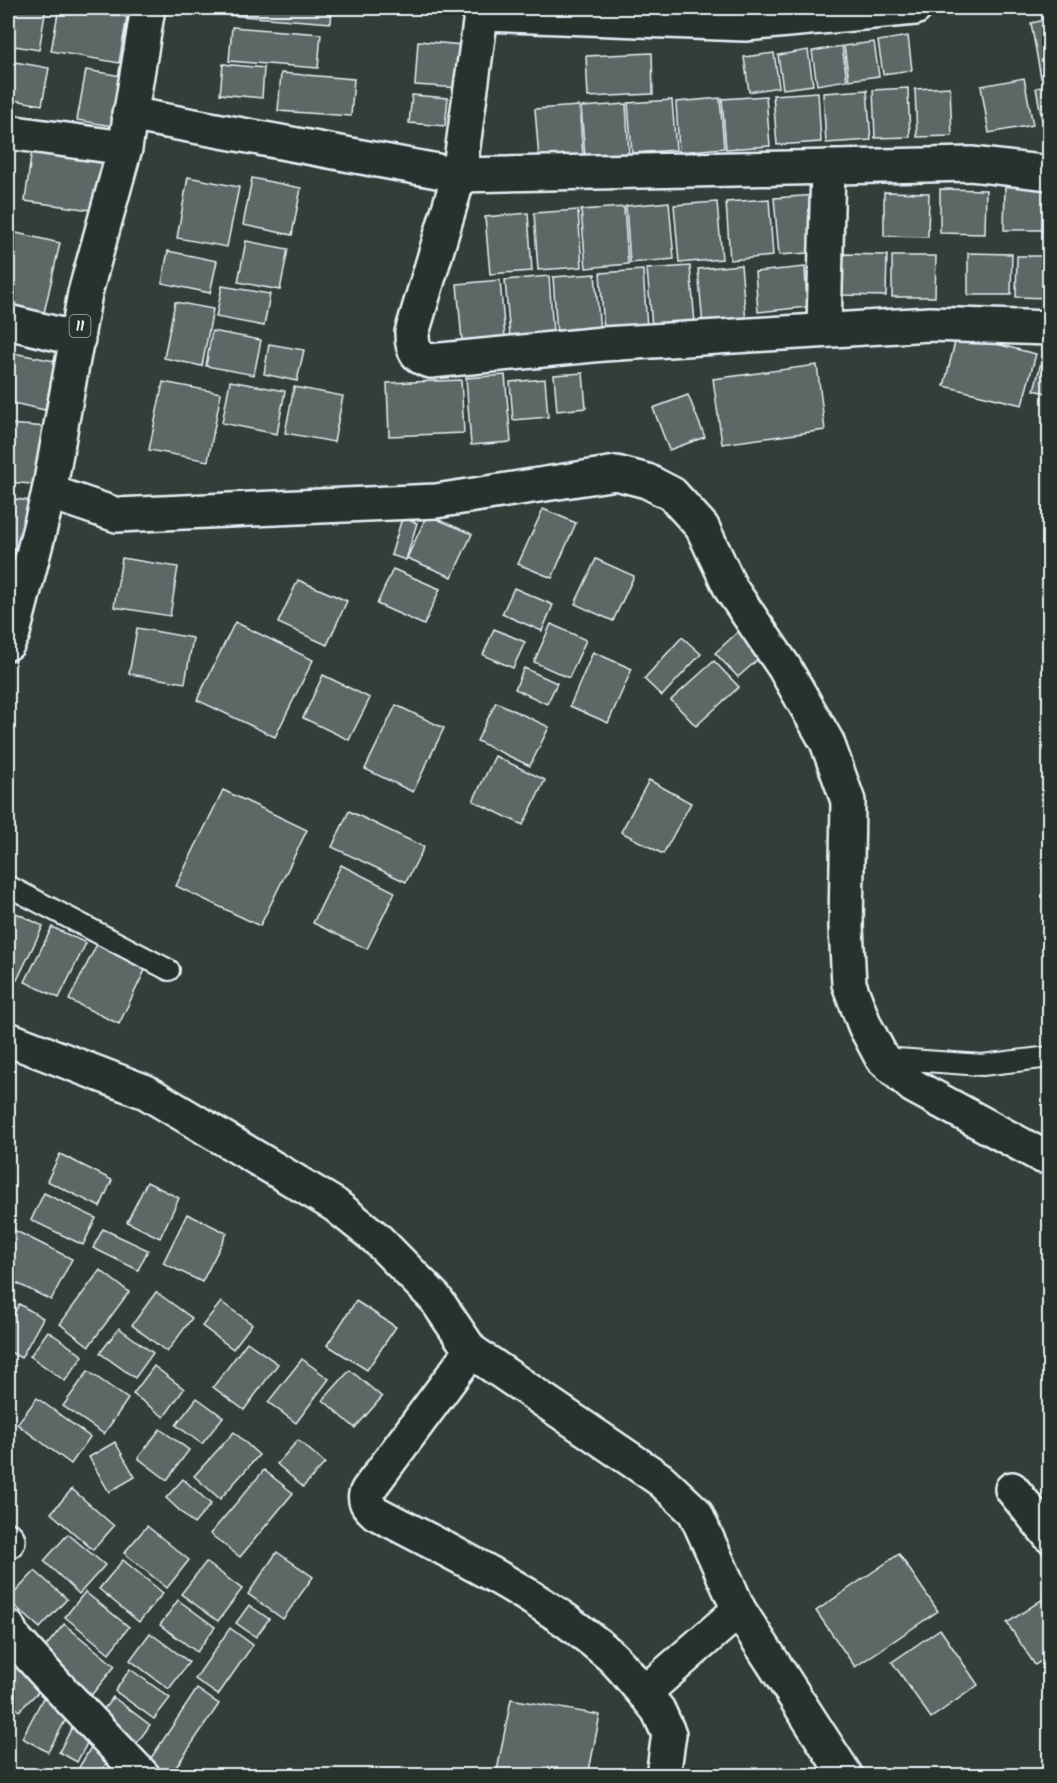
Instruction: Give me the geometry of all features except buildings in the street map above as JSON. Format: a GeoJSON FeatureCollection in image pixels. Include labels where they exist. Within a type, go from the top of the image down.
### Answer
{"type":"FeatureCollection","features":[{"type":"Feature","properties":{"kind":"main road","name":"11"},"geometry":{"type":"LineString","coordinates":[[9,636],[50,492],[85,293],[125,148],[148,8]]}},
{"type":"Feature","properties":{"kind":"main road"},"geometry":{"type":"LineString","coordinates":[[915,8],[745,24],[482,11],[459,175],[412,333],[417,356],[431,361],[603,344],[930,324],[1050,328]]}},
{"type":"Feature","properties":{"kind":"main road"},"geometry":{"type":"LineString","coordinates":[[129,114],[459,175],[971,164],[1050,173]]}},
{"type":"Feature","properties":{"kind":"main road"},"geometry":{"type":"LineString","coordinates":[[8,132],[125,148]]}},
{"type":"Feature","properties":{"kind":"main road"},"geometry":{"type":"LineString","coordinates":[[824,329],[828,167]]}},
{"type":"Feature","properties":{"kind":"main road"},"geometry":{"type":"LineString","coordinates":[[8,322],[78,339]]}},
{"type":"Feature","properties":{"kind":"main road"},"geometry":{"type":"LineString","coordinates":[[50,492],[117,515],[436,501],[616,473],[647,481],[672,494],[702,527],[730,589],[784,667],[826,742],[834,761],[848,801],[846,927],[849,984],[882,1058],[913,1086],[1042,1156],[1050,1157]]}},
{"type":"Feature","properties":{"kind":"main road"},"geometry":{"type":"LineString","coordinates":[[8,1039],[146,1092],[334,1205],[376,1238],[435,1298],[471,1351],[662,1480],[695,1512],[739,1610],[846,1776]]}},
{"type":"Feature","properties":{"kind":"main road"},"geometry":{"type":"LineString","coordinates":[[471,1351],[368,1490],[364,1496],[365,1501],[376,1513],[510,1584],[612,1657],[658,1710],[669,1734],[668,1773]]}},
{"type":"Feature","properties":{"kind":"main road"},"geometry":{"type":"LineString","coordinates":[[1012,1489],[1050,1536]]}},
{"type":"Feature","properties":{"kind":"main road"},"geometry":{"type":"LineString","coordinates":[[644,1693],[739,1610]]}},
{"type":"Feature","properties":{"kind":"main road"},"geometry":{"type":"LineString","coordinates":[[8,1627],[12,1636],[49,1677],[143,1776]]}},
{"type":"Feature","properties":{"kind":"lane"},"geometry":{"type":"LineString","coordinates":[[8,885],[169,970]]}},
{"type":"Feature","properties":{"kind":"lane"},"geometry":{"type":"LineString","coordinates":[[882,1058],[982,1065],[1050,1057]]}}]}
